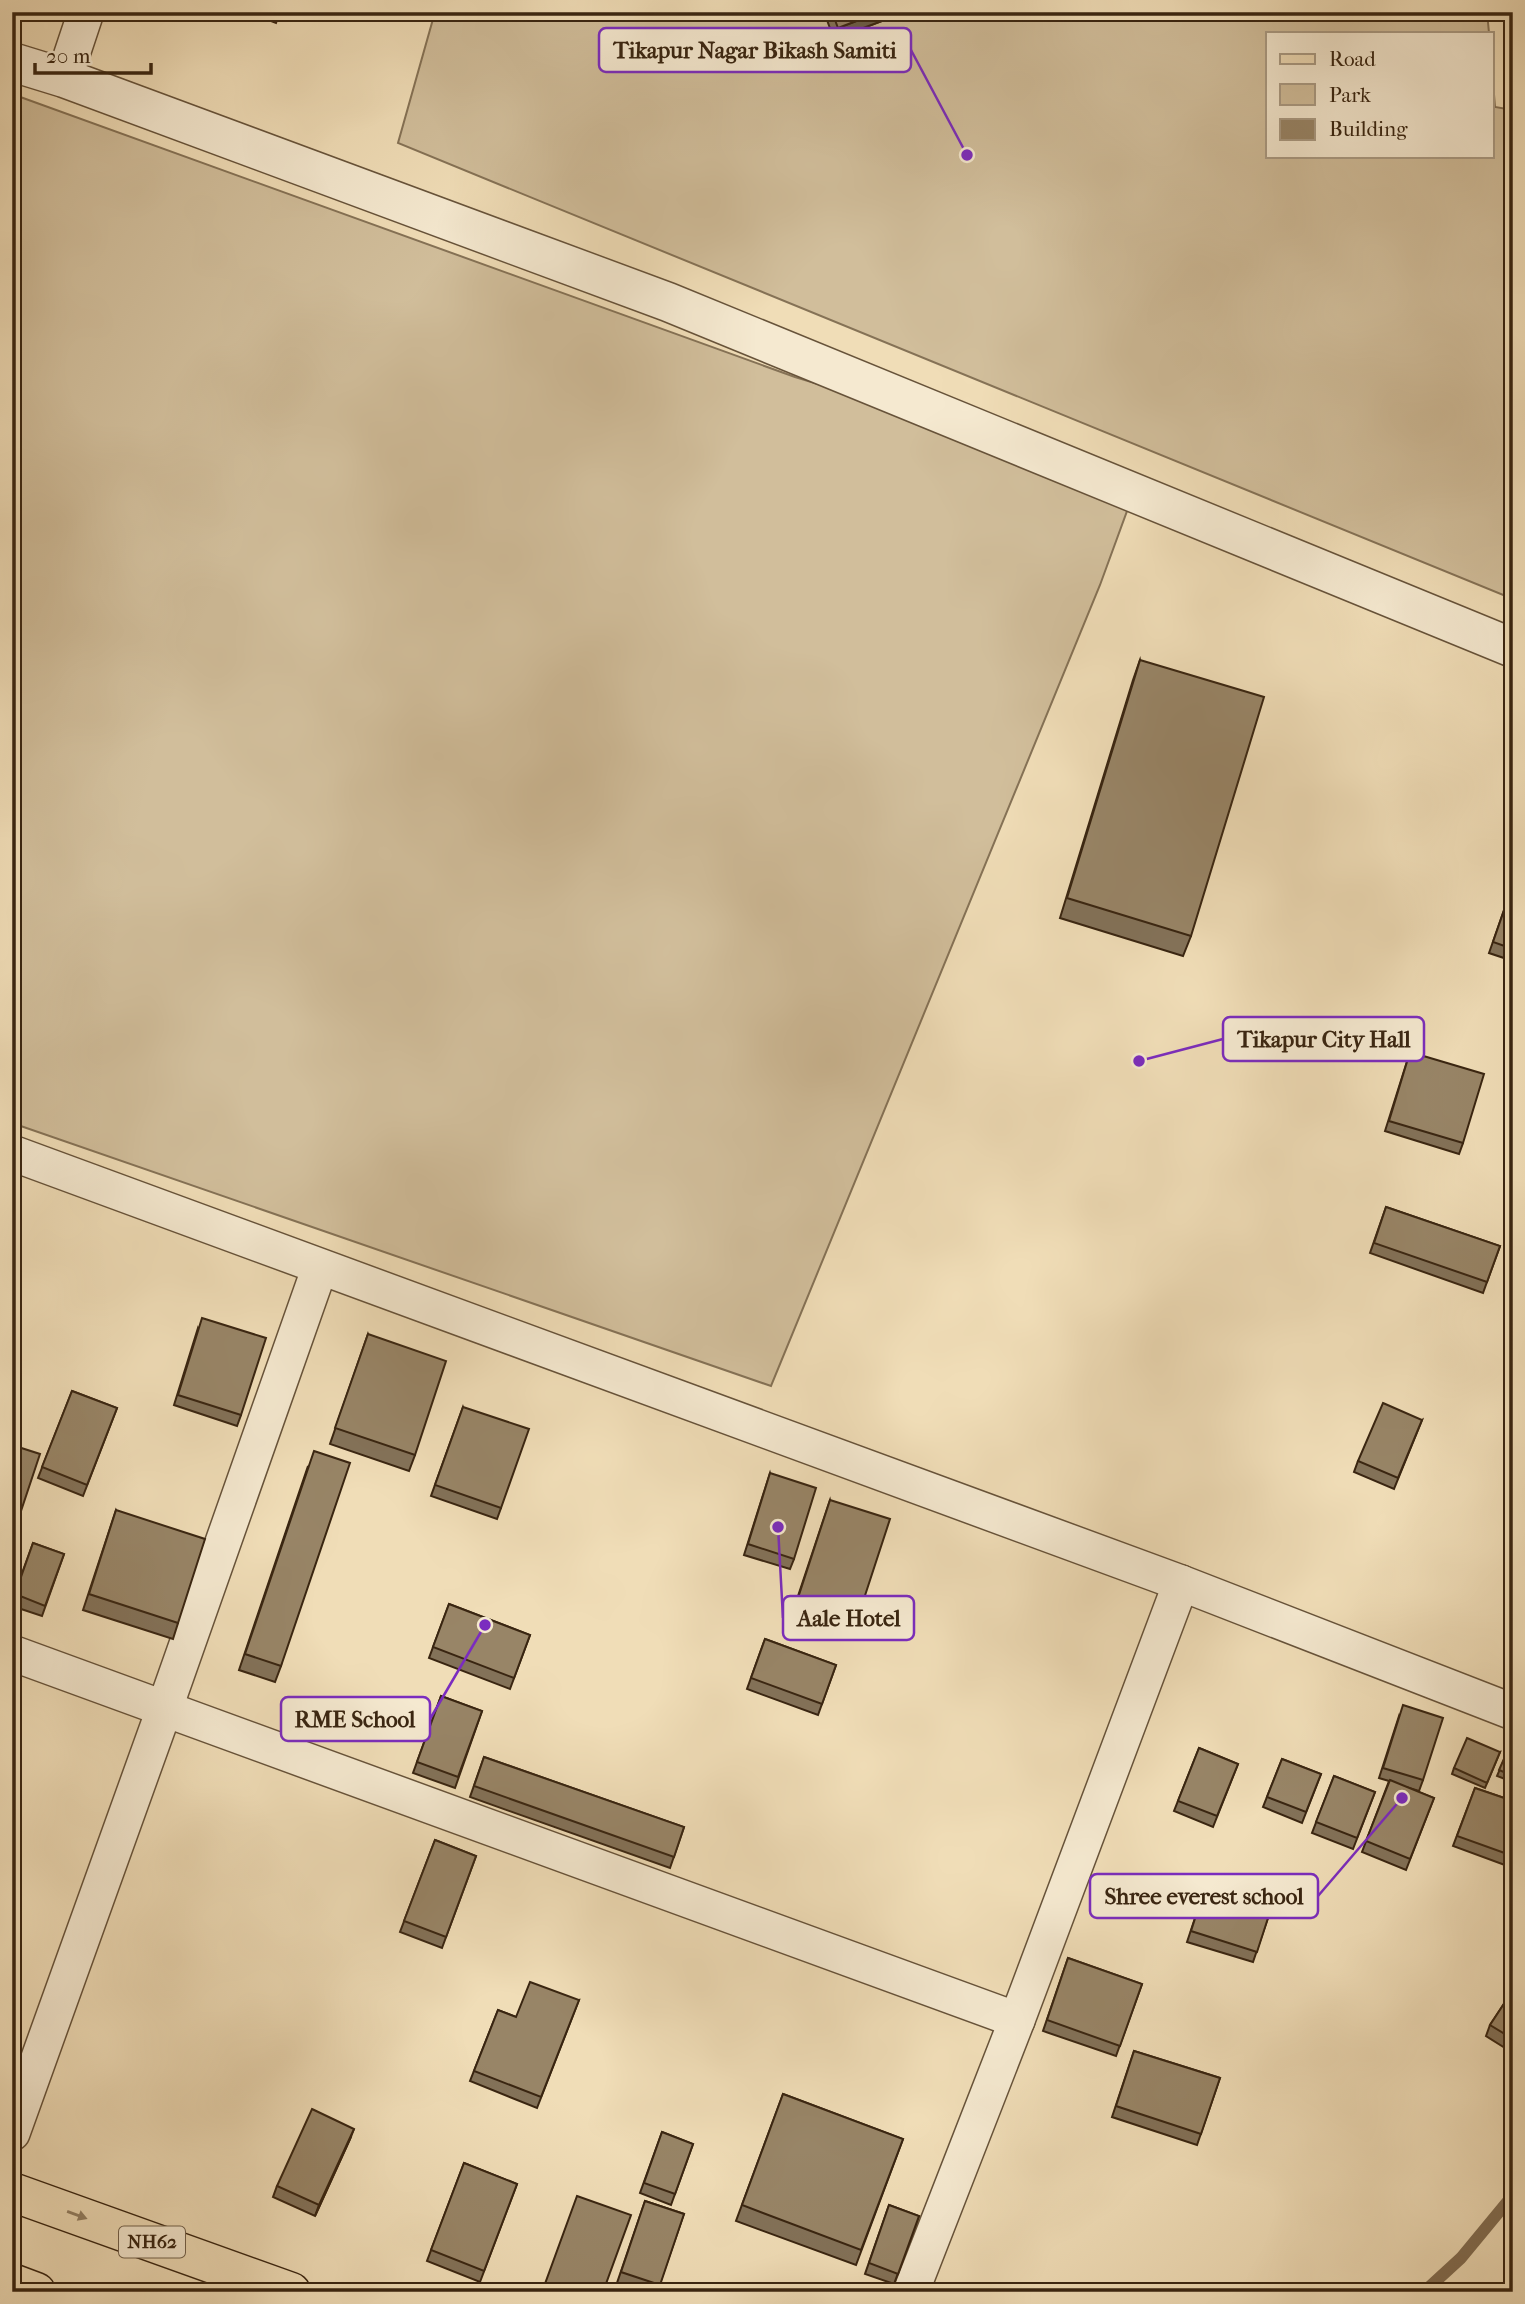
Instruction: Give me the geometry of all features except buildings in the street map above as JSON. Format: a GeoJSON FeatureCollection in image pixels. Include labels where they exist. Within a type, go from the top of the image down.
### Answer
{"type":"FeatureCollection","features":[{"type":"Feature","properties":{"kind":"main road","name":"NH62"},"geometry":{"type":"LineString","coordinates":[[12,2192],[292,2292]]}},
{"type":"Feature","properties":{"kind":"main road"},"geometry":{"type":"LineString","coordinates":[[12,2283],[36,2292]]}},
{"type":"Feature","properties":{"kind":"street"},"geometry":{"type":"LineString","coordinates":[[64,78],[86,12]]}},
{"type":"Feature","properties":{"kind":"street"},"geometry":{"type":"LineString","coordinates":[[12,62],[64,78],[668,302],[1513,648]]}},
{"type":"Feature","properties":{"kind":"street"},"geometry":{"type":"LineString","coordinates":[[12,1153],[1181,1583],[1513,1712]]}},
{"type":"Feature","properties":{"kind":"street"},"geometry":{"type":"LineString","coordinates":[[12,2133],[320,1267]]}},
{"type":"Feature","properties":{"kind":"street"},"geometry":{"type":"LineString","coordinates":[[911,2292],[1017,2020],[1181,1583]]}},
{"type":"Feature","properties":{"kind":"street"},"geometry":{"type":"LineString","coordinates":[[12,1653],[1017,2020]]}},
{"type":"Feature","properties":{"kind":"green space"},"geometry":{"type":"Polygon","coordinates":[[[435,12],[1487,12],[1489,32],[1266,32],[1266,158],[1494,158],[1494,95],[1495,107],[1513,110],[1513,599],[398,143],[435,12]]]}},
{"type":"Feature","properties":{"kind":"green space"},"geometry":{"type":"Polygon","coordinates":[[[12,94],[795,377],[1083,465],[1125,487],[1127,511],[1100,585],[771,1386],[12,1123],[12,94]]]}},
{"type":"Feature","properties":{"kind":"waterway"},"geometry":{"type":"LineString","coordinates":[[1424,2292],[1461,2258],[1513,2195]]}},
{"type":"Feature","properties":{"kind":"place","name":"Tikapur Nagar Bikash Samiti"},"geometry":{"type":"Point","coordinates":[967,155]}},
{"type":"Feature","properties":{"kind":"place","name":"Tikapur City Hall"},"geometry":{"type":"Point","coordinates":[1139,1061]}},
{"type":"Feature","properties":{"kind":"place","name":"Aale Hotel"},"geometry":{"type":"Point","coordinates":[778,1527]}},
{"type":"Feature","properties":{"kind":"place","name":"RME School"},"geometry":{"type":"Point","coordinates":[485,1625]}},
{"type":"Feature","properties":{"kind":"place","name":"Shree everest school"},"geometry":{"type":"Point","coordinates":[1402,1798]}}]}
